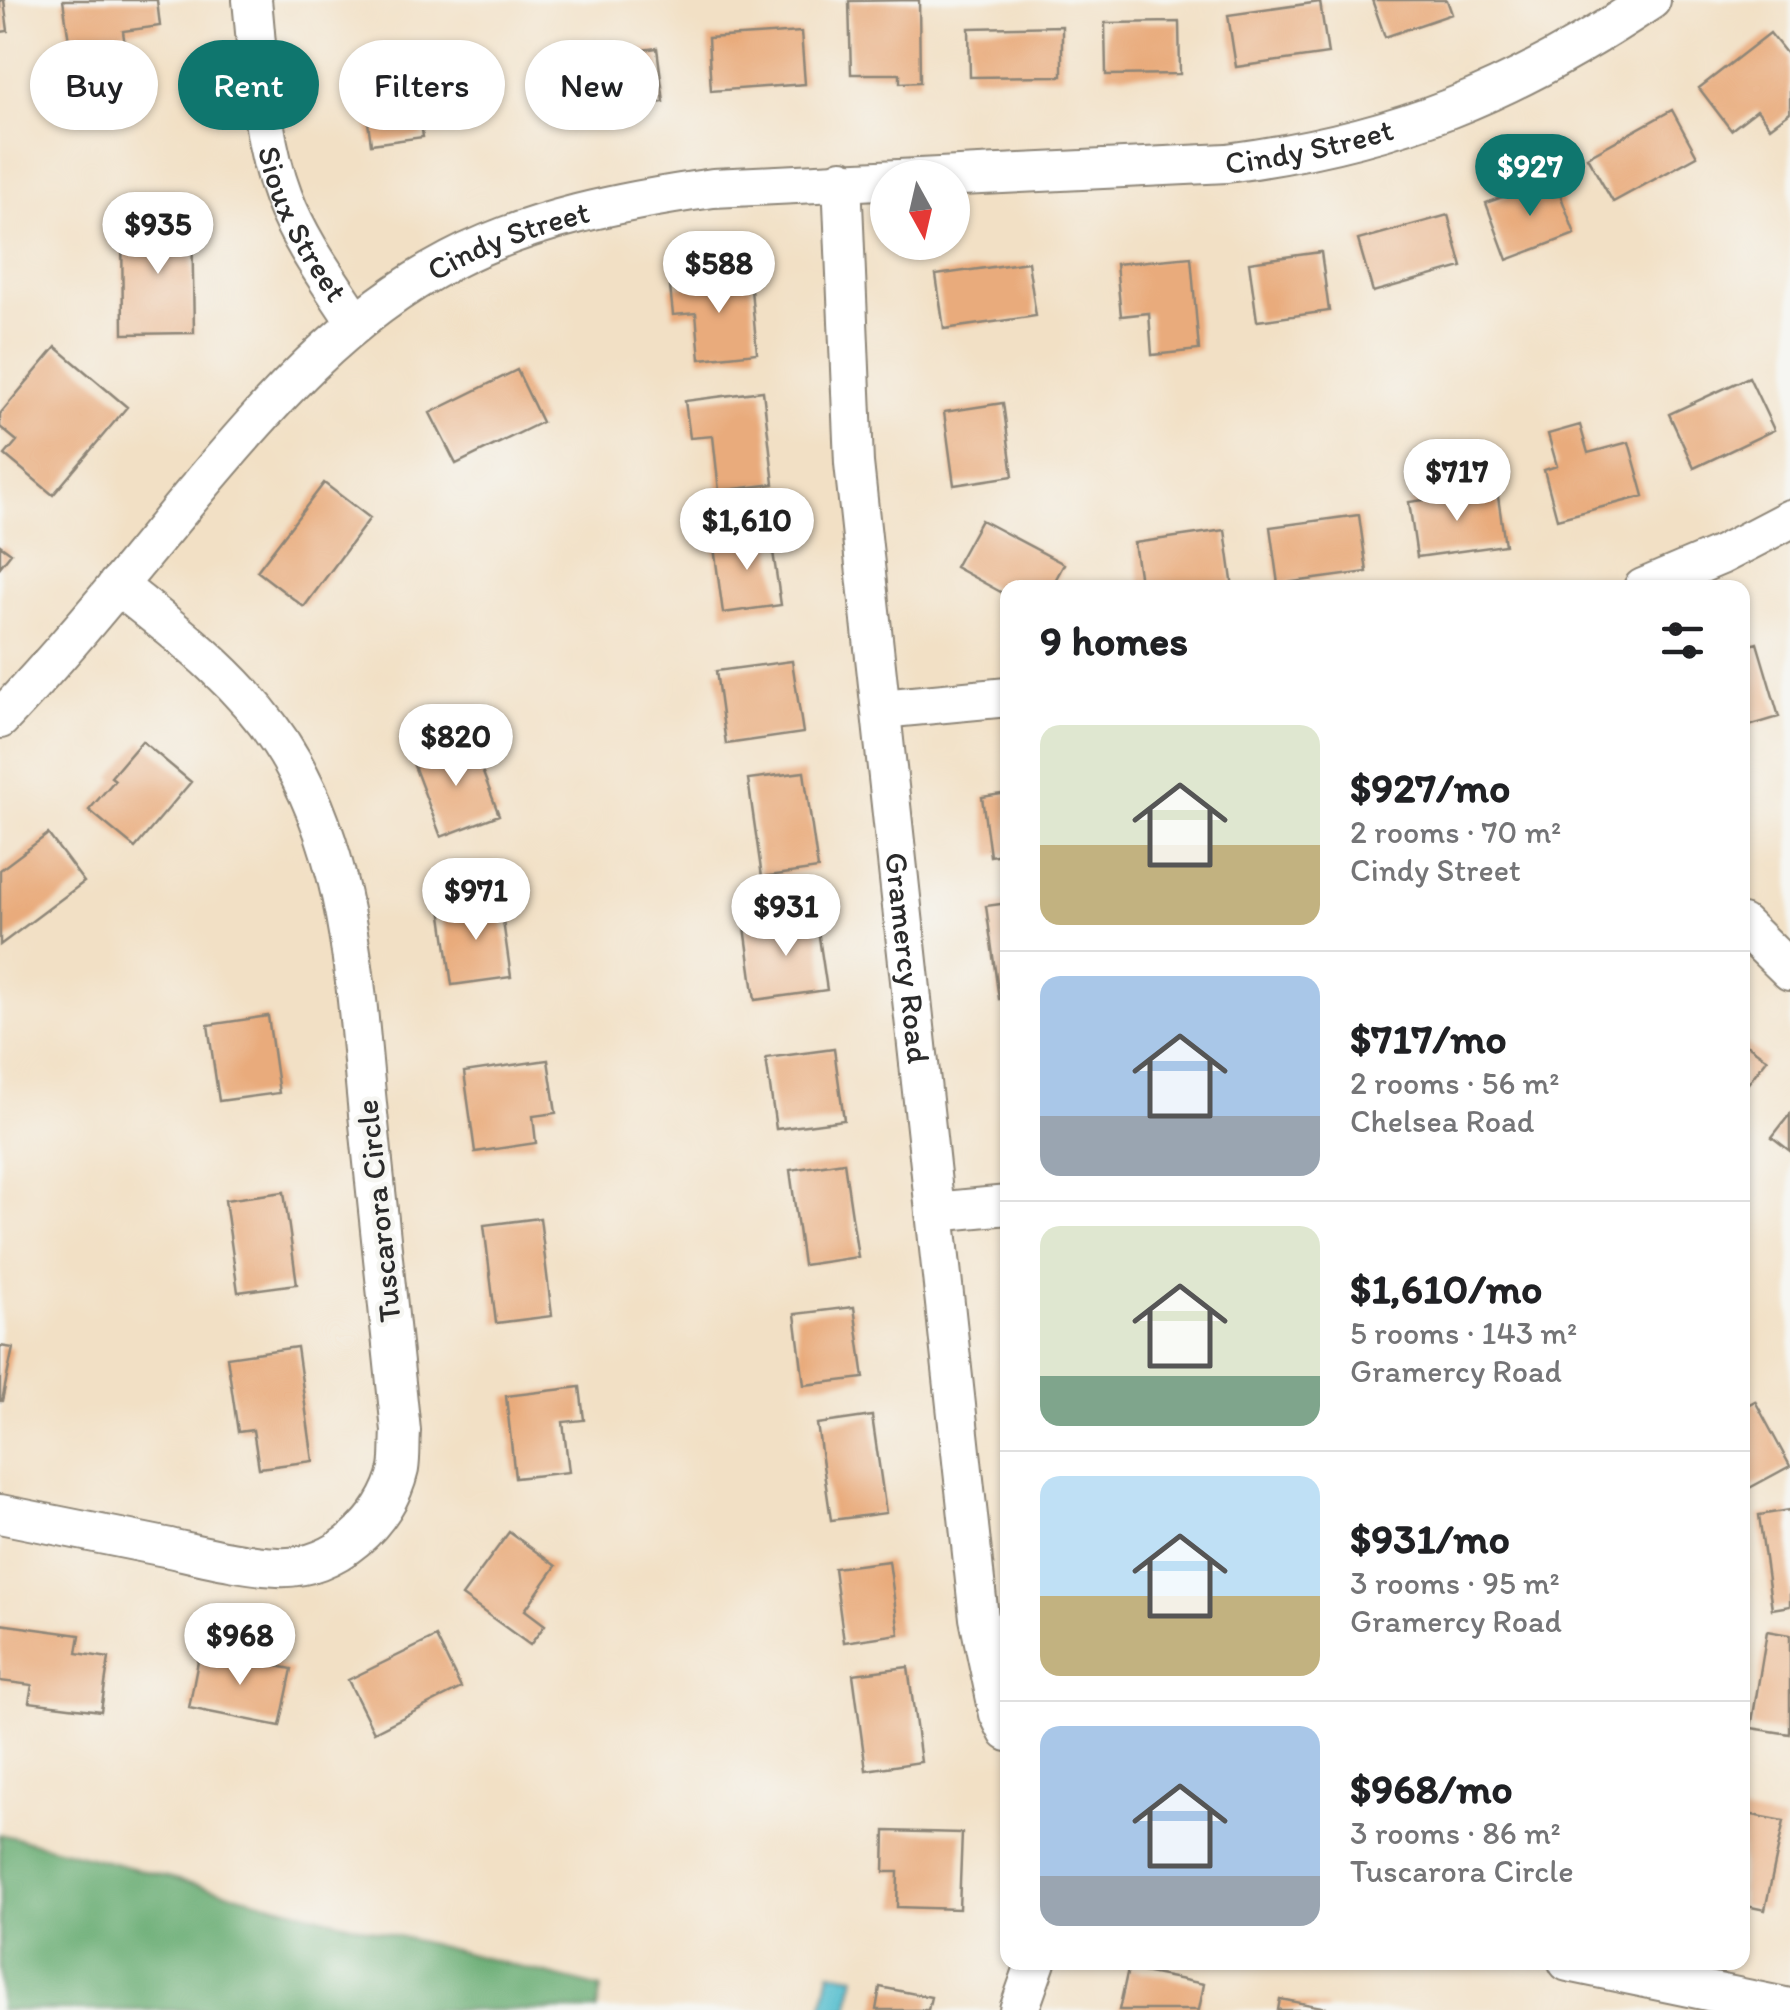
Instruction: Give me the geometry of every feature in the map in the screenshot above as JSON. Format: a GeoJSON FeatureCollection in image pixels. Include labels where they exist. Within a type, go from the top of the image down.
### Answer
{"type":"FeatureCollection","features":[{"type":"Feature","properties":{"kind":"street","name":"Sioux Street"},"geometry":{"type":"LineString","coordinates":[[252,0],[266,138],[273,168],[295,224],[356,322]]}},
{"type":"Feature","properties":{"kind":"street","name":"Cindy Street"},"geometry":{"type":"LineString","coordinates":[[0,719],[254,420],[318,354],[356,322],[452,260],[566,218],[713,188],[1227,163],[1293,154],[1410,126],[1462,105],[1573,50],[1651,0]]}},
{"type":"Feature","properties":{"kind":"street","name":"Gramercy Road"},"geometry":{"type":"LineString","coordinates":[[842,179],[854,463],[980,1618],[1000,1716]]}},
{"type":"Feature","properties":{"kind":"street"},"geometry":{"type":"LineString","coordinates":[[1662,580],[1790,519]]}},
{"type":"Feature","properties":{"kind":"street","name":"Tuscarora Circle"},"geometry":{"type":"LineString","coordinates":[[0,1514],[230,1560],[280,1567],[306,1566],[350,1544],[372,1522],[391,1491],[399,1467],[401,1431],[352,959],[333,861],[301,780],[253,706],[227,676],[117,585]]}},
{"type":"Feature","properties":{"kind":"street"},"geometry":{"type":"LineString","coordinates":[[881,709],[1000,698]]}},
{"type":"Feature","properties":{"kind":"street"},"geometry":{"type":"LineString","coordinates":[[1750,932],[1790,971]]}},
{"type":"Feature","properties":{"kind":"street"},"geometry":{"type":"LineString","coordinates":[[935,1212],[1000,1206]]}},
{"type":"Feature","properties":{"kind":"street"},"geometry":{"type":"LineString","coordinates":[[1019,2010],[1033,1970]]}},
{"type":"Feature","properties":{"kind":"street"},"geometry":{"type":"LineString","coordinates":[[1624,1970],[1790,2008]]}},
{"type":"Feature","properties":{"kind":"green space"},"geometry":{"type":"Polygon","coordinates":[[[0,1834],[601,1988],[597,2010],[0,2010],[0,1834]]]}},
{"type":"Feature","properties":{"kind":"water"},"geometry":{"type":"Polygon","coordinates":[[[830,1972],[855,1976],[849,2010],[822,2010],[830,1972]]]}},
{"type":"Feature","properties":{"kind":"building"},"geometry":{"type":"Polygon","coordinates":[[[0,0],[4,0],[8,31],[0,32],[0,0]]]}},
{"type":"Feature","properties":{"kind":"building"},"geometry":{"type":"Polygon","coordinates":[[[63,0],[157,0],[160,26],[123,31],[124,40],[69,40],[63,0]]]}},
{"type":"Feature","properties":{"kind":"building"},"geometry":{"type":"Polygon","coordinates":[[[919,0],[920,82],[900,83],[900,74],[851,74],[849,1],[919,0]]]}},
{"type":"Feature","properties":{"kind":"building"},"geometry":{"type":"Polygon","coordinates":[[[1372,0],[1447,0],[1452,14],[1385,37],[1372,0]]]}},
{"type":"Feature","properties":{"kind":"building"},"geometry":{"type":"Polygon","coordinates":[[[1320,2],[1328,54],[1236,67],[1228,15],[1320,2]]]}},
{"type":"Feature","properties":{"kind":"building"},"geometry":{"type":"Polygon","coordinates":[[[1179,22],[1180,74],[1106,75],[1105,23],[1179,22]]]}},
{"type":"Feature","properties":{"kind":"building"},"geometry":{"type":"Polygon","coordinates":[[[1062,26],[1062,76],[970,77],[969,28],[1062,26]]]}},
{"type":"Feature","properties":{"kind":"building"},"geometry":{"type":"Polygon","coordinates":[[[801,32],[805,84],[711,91],[708,38],[801,32]]]}},
{"type":"Feature","properties":{"kind":"building"},"geometry":{"type":"Polygon","coordinates":[[[1770,33],[1790,58],[1790,112],[1770,127],[1757,110],[1731,130],[1699,88],[1770,33]]]}},
{"type":"Feature","properties":{"kind":"building"},"geometry":{"type":"Polygon","coordinates":[[[659,63],[664,102],[659,103],[659,63]]]}},
{"type":"Feature","properties":{"kind":"building"},"geometry":{"type":"Polygon","coordinates":[[[1672,110],[1697,156],[1613,202],[1587,157],[1672,110]]]}},
{"type":"Feature","properties":{"kind":"building"},"geometry":{"type":"Polygon","coordinates":[[[369,130],[422,130],[423,137],[371,144],[369,130]]]}},
{"type":"Feature","properties":{"kind":"building"},"geometry":{"type":"Polygon","coordinates":[[[1554,178],[1575,234],[1507,260],[1486,203],[1554,178]]]}},
{"type":"Feature","properties":{"kind":"building"},"geometry":{"type":"Polygon","coordinates":[[[1448,215],[1462,267],[1373,292],[1358,240],[1448,215]]]}},
{"type":"Feature","properties":{"kind":"building"},"geometry":{"type":"Polygon","coordinates":[[[192,220],[194,333],[123,334],[122,221],[192,220]]]}},
{"type":"Feature","properties":{"kind":"building"},"geometry":{"type":"Polygon","coordinates":[[[1321,252],[1329,311],[1257,321],[1249,262],[1321,252]]]}},
{"type":"Feature","properties":{"kind":"building"},"geometry":{"type":"Polygon","coordinates":[[[1191,257],[1199,350],[1152,355],[1149,313],[1121,316],[1116,264],[1191,257]]]}},
{"type":"Feature","properties":{"kind":"building"},"geometry":{"type":"Polygon","coordinates":[[[1028,262],[1036,316],[944,329],[936,275],[1028,262]]]}},
{"type":"Feature","properties":{"kind":"building"},"geometry":{"type":"Polygon","coordinates":[[[750,279],[757,353],[700,359],[696,313],[673,315],[670,287],[750,279]]]}},
{"type":"Feature","properties":{"kind":"building"},"geometry":{"type":"Polygon","coordinates":[[[56,347],[127,407],[53,495],[5,455],[17,441],[0,427],[0,414],[56,347]]]}},
{"type":"Feature","properties":{"kind":"building"},"geometry":{"type":"Polygon","coordinates":[[[517,370],[542,422],[456,464],[430,413],[517,370]]]}},
{"type":"Feature","properties":{"kind":"building"},"geometry":{"type":"Polygon","coordinates":[[[1749,377],[1774,430],[1694,468],[1669,414],[1749,377]]]}},
{"type":"Feature","properties":{"kind":"building"},"geometry":{"type":"Polygon","coordinates":[[[763,391],[774,484],[719,491],[713,436],[690,438],[685,401],[763,391]]]}},
{"type":"Feature","properties":{"kind":"building"},"geometry":{"type":"Polygon","coordinates":[[[1003,403],[1013,476],[954,485],[944,412],[1003,403]]]}},
{"type":"Feature","properties":{"kind":"building"},"geometry":{"type":"Polygon","coordinates":[[[1580,425],[1588,453],[1629,442],[1644,496],[1557,519],[1544,470],[1557,466],[1548,434],[1580,425]]]}},
{"type":"Feature","properties":{"kind":"building"},"geometry":{"type":"Polygon","coordinates":[[[324,483],[370,518],[304,607],[257,571],[324,483]]]}},
{"type":"Feature","properties":{"kind":"building"},"geometry":{"type":"Polygon","coordinates":[[[1497,490],[1505,545],[1417,557],[1409,502],[1497,490]]]}},
{"type":"Feature","properties":{"kind":"building"},"geometry":{"type":"Polygon","coordinates":[[[1359,515],[1367,572],[1277,580],[1270,527],[1359,515]]]}},
{"type":"Feature","properties":{"kind":"building"},"geometry":{"type":"Polygon","coordinates":[[[981,520],[1064,564],[1055,580],[1000,580],[1000,592],[955,567],[981,520]]]}},
{"type":"Feature","properties":{"kind":"building"},"geometry":{"type":"Polygon","coordinates":[[[1225,530],[1232,580],[1140,580],[1134,543],[1225,530]]]}},
{"type":"Feature","properties":{"kind":"building"},"geometry":{"type":"Polygon","coordinates":[[[770,532],[781,605],[723,613],[713,540],[770,532]]]}},
{"type":"Feature","properties":{"kind":"building"},"geometry":{"type":"Polygon","coordinates":[[[0,545],[11,553],[0,567],[0,545]]]}},
{"type":"Feature","properties":{"kind":"building"},"geometry":{"type":"Polygon","coordinates":[[[1757,643],[1779,717],[1750,726],[1750,645],[1757,643]]]}},
{"type":"Feature","properties":{"kind":"building"},"geometry":{"type":"Polygon","coordinates":[[[792,661],[803,733],[726,744],[716,671],[792,661]]]}},
{"type":"Feature","properties":{"kind":"building"},"geometry":{"type":"Polygon","coordinates":[[[142,741],[191,782],[135,848],[89,810],[142,741]]]}},
{"type":"Feature","properties":{"kind":"building"},"geometry":{"type":"Polygon","coordinates":[[[471,741],[499,815],[441,837],[413,763],[471,741]]]}},
{"type":"Feature","properties":{"kind":"building"},"geometry":{"type":"Polygon","coordinates":[[[804,772],[818,869],[762,877],[748,779],[804,772]]]}},
{"type":"Feature","properties":{"kind":"building"},"geometry":{"type":"Polygon","coordinates":[[[1000,794],[1000,854],[990,856],[982,797],[1000,794]]]}},
{"type":"Feature","properties":{"kind":"building"},"geometry":{"type":"Polygon","coordinates":[[[48,834],[84,882],[0,945],[0,870],[48,834]]]}},
{"type":"Feature","properties":{"kind":"building"},"geometry":{"type":"Polygon","coordinates":[[[500,900],[511,977],[452,985],[441,908],[500,900]]]}},
{"type":"Feature","properties":{"kind":"building"},"geometry":{"type":"Polygon","coordinates":[[[1000,904],[1000,999],[999,999],[986,906],[1000,904]]]}},
{"type":"Feature","properties":{"kind":"building"},"geometry":{"type":"Polygon","coordinates":[[[816,917],[827,990],[755,1000],[745,927],[816,917]]]}},
{"type":"Feature","properties":{"kind":"building"},"geometry":{"type":"Polygon","coordinates":[[[268,1016],[279,1093],[219,1101],[208,1025],[268,1016]]]}},
{"type":"Feature","properties":{"kind":"building"},"geometry":{"type":"Polygon","coordinates":[[[1750,1047],[1767,1059],[1750,1081],[1750,1047]]]}},
{"type":"Feature","properties":{"kind":"building"},"geometry":{"type":"Polygon","coordinates":[[[834,1049],[844,1120],[776,1129],[766,1058],[834,1049]]]}},
{"type":"Feature","properties":{"kind":"building"},"geometry":{"type":"Polygon","coordinates":[[[548,1060],[556,1113],[533,1116],[536,1143],[475,1152],[464,1072],[548,1060]]]}},
{"type":"Feature","properties":{"kind":"building"},"geometry":{"type":"Polygon","coordinates":[[[1790,1114],[1790,1151],[1772,1137],[1790,1114]]]}},
{"type":"Feature","properties":{"kind":"building"},"geometry":{"type":"Polygon","coordinates":[[[844,1162],[858,1257],[803,1265],[790,1170],[844,1162]]]}},
{"type":"Feature","properties":{"kind":"building"},"geometry":{"type":"Polygon","coordinates":[[[284,1192],[297,1284],[238,1292],[225,1200],[284,1192]]]}},
{"type":"Feature","properties":{"kind":"building"},"geometry":{"type":"Polygon","coordinates":[[[540,1218],[552,1316],[496,1323],[484,1225],[540,1218]]]}},
{"type":"Feature","properties":{"kind":"building"},"geometry":{"type":"Polygon","coordinates":[[[854,1307],[864,1378],[804,1385],[795,1314],[854,1307]]]}},
{"type":"Feature","properties":{"kind":"building"},"geometry":{"type":"Polygon","coordinates":[[[0,1346],[13,1348],[2,1401],[0,1401],[0,1346]]]}},
{"type":"Feature","properties":{"kind":"building"},"geometry":{"type":"Polygon","coordinates":[[[297,1347],[313,1461],[259,1468],[253,1430],[238,1432],[227,1357],[297,1347]]]}},
{"type":"Feature","properties":{"kind":"building"},"geometry":{"type":"Polygon","coordinates":[[[580,1387],[584,1420],[563,1422],[569,1472],[515,1478],[506,1396],[580,1387]]]}},
{"type":"Feature","properties":{"kind":"building"},"geometry":{"type":"Polygon","coordinates":[[[1755,1401],[1790,1466],[1750,1488],[1750,1404],[1755,1401]]]}},
{"type":"Feature","properties":{"kind":"building"},"geometry":{"type":"Polygon","coordinates":[[[872,1416],[886,1513],[831,1520],[817,1424],[872,1416]]]}},
{"type":"Feature","properties":{"kind":"building"},"geometry":{"type":"Polygon","coordinates":[[[1790,1510],[1790,1606],[1772,1609],[1759,1515],[1790,1510]]]}},
{"type":"Feature","properties":{"kind":"building"},"geometry":{"type":"Polygon","coordinates":[[[509,1532],[556,1566],[525,1610],[545,1625],[530,1645],[462,1596],[509,1532]]]}},
{"type":"Feature","properties":{"kind":"building"},"geometry":{"type":"Polygon","coordinates":[[[889,1561],[899,1634],[844,1642],[834,1568],[889,1561]]]}},
{"type":"Feature","properties":{"kind":"building"},"geometry":{"type":"Polygon","coordinates":[[[0,1624],[80,1635],[77,1653],[109,1658],[101,1711],[29,1702],[32,1685],[0,1681],[0,1624]]]}},
{"type":"Feature","properties":{"kind":"building"},"geometry":{"type":"Polygon","coordinates":[[[1767,1631],[1790,1635],[1790,1734],[1751,1728],[1767,1631]]]}},
{"type":"Feature","properties":{"kind":"building"},"geometry":{"type":"Polygon","coordinates":[[[436,1637],[461,1688],[374,1732],[348,1680],[436,1637]]]}},
{"type":"Feature","properties":{"kind":"building"},"geometry":{"type":"Polygon","coordinates":[[[200,1651],[292,1669],[280,1726],[189,1708],[200,1651]]]}},
{"type":"Feature","properties":{"kind":"building"},"geometry":{"type":"Polygon","coordinates":[[[908,1667],[921,1762],[866,1770],[853,1674],[908,1667]]]}},
{"type":"Feature","properties":{"kind":"building"},"geometry":{"type":"Polygon","coordinates":[[[1750,1815],[1784,1821],[1765,1910],[1750,1907],[1750,1815]]]}},
{"type":"Feature","properties":{"kind":"building"},"geometry":{"type":"Polygon","coordinates":[[[885,1831],[962,1833],[959,1909],[897,1907],[898,1872],[884,1872],[885,1831]]]}},
{"type":"Feature","properties":{"kind":"building"},"geometry":{"type":"Polygon","coordinates":[[[1128,1970],[1204,1984],[1199,2010],[1119,2010],[1128,1970]]]}},
{"type":"Feature","properties":{"kind":"building"},"geometry":{"type":"Polygon","coordinates":[[[880,1987],[931,1997],[928,2010],[876,2010],[880,1987]]]}},
{"type":"Feature","properties":{"kind":"building"},"geometry":{"type":"Polygon","coordinates":[[[1280,1999],[1327,2008],[1327,2010],[1278,2010],[1280,1999]]]}}]}
